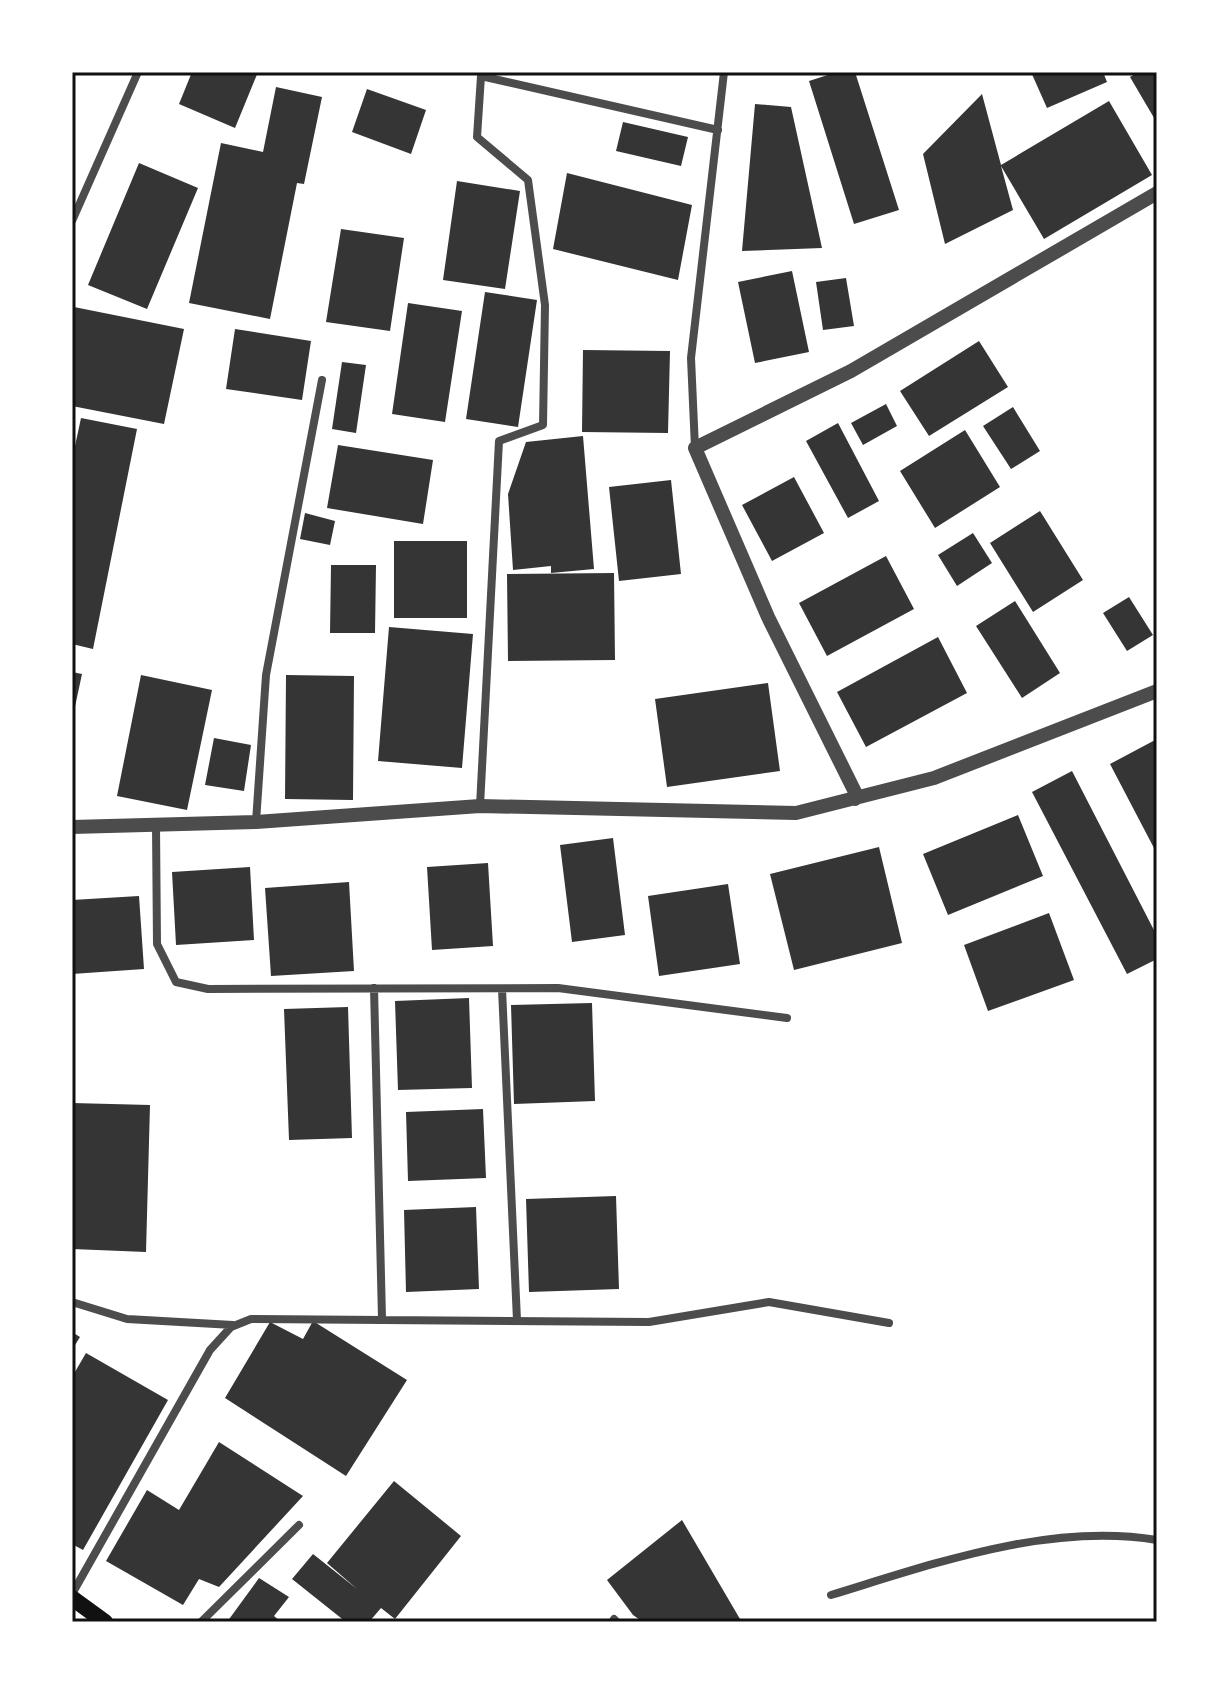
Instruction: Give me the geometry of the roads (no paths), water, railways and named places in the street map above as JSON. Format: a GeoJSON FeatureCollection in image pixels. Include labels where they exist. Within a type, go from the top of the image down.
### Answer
{"type":"FeatureCollection","features":[{"type":"Feature","properties":{"kind":"main road"},"geometry":{"type":"LineString","coordinates":[[72,1596],[105,1622]]}},
{"type":"Feature","properties":{"kind":"street"},"geometry":{"type":"LineString","coordinates":[[72,221],[138,72]]}},
{"type":"Feature","properties":{"kind":"street"},"geometry":{"type":"LineString","coordinates":[[724,72],[691,358],[695,448],[768,617],[856,794],[855,799]]}},
{"type":"Feature","properties":{"kind":"street"},"geometry":{"type":"LineString","coordinates":[[480,806],[499,441],[543,425],[545,305],[528,180],[477,137],[481,76],[718,130]]}},
{"type":"Feature","properties":{"kind":"street"},"geometry":{"type":"LineString","coordinates":[[695,448],[851,371],[1157,193]]}},
{"type":"Feature","properties":{"kind":"street"},"geometry":{"type":"LineString","coordinates":[[256,822],[266,675],[322,380]]}},
{"type":"Feature","properties":{"kind":"street"},"geometry":{"type":"LineString","coordinates":[[72,827],[256,822],[480,806],[796,813],[934,778],[1157,691]]}},
{"type":"Feature","properties":{"kind":"street"},"geometry":{"type":"LineString","coordinates":[[156,826],[157,944],[176,982],[208,989],[558,988],[787,1018]]}},
{"type":"Feature","properties":{"kind":"street"},"geometry":{"type":"LineString","coordinates":[[374,988],[382,1318]]}},
{"type":"Feature","properties":{"kind":"street"},"geometry":{"type":"LineString","coordinates":[[502,989],[517,1320]]}},
{"type":"Feature","properties":{"kind":"street"},"geometry":{"type":"LineString","coordinates":[[72,1302],[127,1319],[234,1325],[251,1319],[382,1318],[649,1322],[769,1302],[889,1323]]}},
{"type":"Feature","properties":{"kind":"street"},"geometry":{"type":"LineString","coordinates":[[72,1596],[210,1350],[234,1325]]}},
{"type":"Feature","properties":{"kind":"street"},"geometry":{"type":"LineString","coordinates":[[201,1622],[299,1525]]}},
{"type":"Feature","properties":{"kind":"street"},"geometry":{"type":"LineString","coordinates":[[831,1595],[979,1549],[1121,1534],[1157,1540]]}}]}
